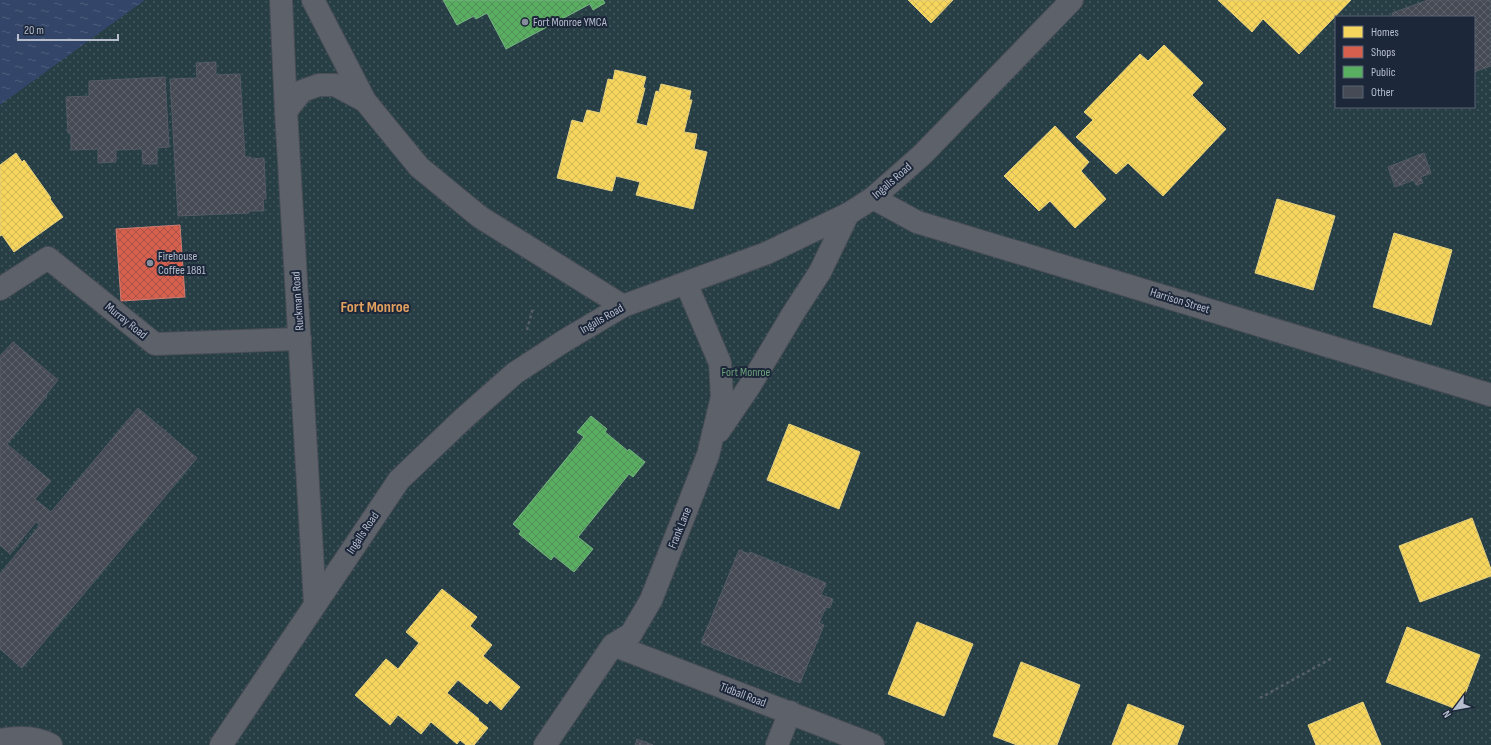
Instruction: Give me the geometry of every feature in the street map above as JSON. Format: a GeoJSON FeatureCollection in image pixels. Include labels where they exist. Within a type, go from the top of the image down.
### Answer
{"type":"FeatureCollection","features":[{"type":"Feature","properties":{"kind":"street","name":"Ruckman Road"},"geometry":{"type":"LineString","coordinates":[[281,0],[286,111],[315,603]]}},
{"type":"Feature","properties":{"kind":"street"},"geometry":{"type":"LineString","coordinates":[[313,0],[365,101],[419,167],[480,217],[623,306]]}},
{"type":"Feature","properties":{"kind":"street","name":"Ingalls Road"},"geometry":{"type":"LineString","coordinates":[[221,745],[399,480],[464,418],[515,373],[564,341],[623,306],[766,253],[848,214],[873,198],[923,154],[1072,0]]}},
{"type":"Feature","properties":{"kind":"street"},"geometry":{"type":"LineString","coordinates":[[286,111],[302,91],[319,85],[334,85],[365,101]]}},
{"type":"Feature","properties":{"kind":"street","name":"Harrison Street"},"geometry":{"type":"LineString","coordinates":[[873,198],[917,222],[1491,396]]}},
{"type":"Feature","properties":{"kind":"street"},"geometry":{"type":"LineString","coordinates":[[713,439],[749,387],[820,272],[848,214]]}},
{"type":"Feature","properties":{"kind":"street","name":"Murray Road"},"geometry":{"type":"LineString","coordinates":[[0,289],[48,258],[155,344],[300,339]]}},
{"type":"Feature","properties":{"kind":"street","name":"Frank Lane"},"geometry":{"type":"LineString","coordinates":[[545,745],[613,645],[631,634],[651,600],[706,462],[713,439],[722,398],[720,363],[686,283]]}},
{"type":"Feature","properties":{"kind":"street","name":"Tidball Road"},"geometry":{"type":"LineString","coordinates":[[613,645],[873,745]]}},
{"type":"Feature","properties":{"kind":"street"},"geometry":{"type":"LineString","coordinates":[[777,745],[790,712]]}},
{"type":"Feature","properties":{"kind":"street"},"geometry":{"type":"LineString","coordinates":[[0,740],[30,738],[43,740],[51,745]]}},
{"type":"Feature","properties":{"kind":"path"},"geometry":{"type":"LineString","coordinates":[[1260,698],[1332,658]]}},
{"type":"Feature","properties":{"kind":"green space","name":"Fort Monroe"},"geometry":{"type":"Polygon","coordinates":[[[0,0],[1491,0],[1491,745],[0,745],[0,0]]]}},
{"type":"Feature","properties":{"kind":"water"},"geometry":{"type":"Polygon","coordinates":[[[0,0],[145,0],[0,105],[0,0]]]}},
{"type":"Feature","properties":{"kind":"building: Homes"},"geometry":{"type":"Polygon","coordinates":[[[908,0],[953,0],[931,23],[908,0]]]}},
{"type":"Feature","properties":{"kind":"building: Homes"},"geometry":{"type":"Polygon","coordinates":[[[1218,0],[1351,0],[1299,54],[1263,19],[1252,32],[1218,0]]]}},
{"type":"Feature","properties":{"kind":"building: Homes"},"geometry":{"type":"Polygon","coordinates":[[[1164,45],[1203,83],[1192,95],[1226,129],[1163,196],[1128,163],[1116,174],[1076,137],[1093,120],[1084,112],[1140,54],[1148,61],[1164,45]]]}},
{"type":"Feature","properties":{"kind":"building: Homes"},"geometry":{"type":"Polygon","coordinates":[[[615,70],[646,77],[643,88],[645,88],[636,123],[647,126],[656,91],[659,92],[661,84],[691,91],[689,100],[692,100],[684,132],[697,134],[694,149],[707,152],[693,209],[636,195],[640,182],[616,176],[612,191],[557,178],[572,120],[583,123],[587,110],[600,113],[608,79],[613,80],[615,70]]]}},
{"type":"Feature","properties":{"kind":"building: Homes"},"geometry":{"type":"Polygon","coordinates":[[[1055,126],[1089,162],[1081,171],[1106,199],[1075,228],[1050,201],[1039,211],[1004,176],[1055,126]]]}},
{"type":"Feature","properties":{"kind":"building: Homes"},"geometry":{"type":"Polygon","coordinates":[[[16,153],[22,162],[24,160],[63,217],[14,252],[2,235],[0,236],[0,165],[16,153]]]}},
{"type":"Feature","properties":{"kind":"building: Homes"},"geometry":{"type":"Polygon","coordinates":[[[1277,199],[1335,216],[1313,290],[1255,273],[1277,199]]]}},
{"type":"Feature","properties":{"kind":"building: Homes"},"geometry":{"type":"Polygon","coordinates":[[[1394,233],[1452,250],[1431,325],[1373,307],[1394,233]]]}},
{"type":"Feature","properties":{"kind":"building: Homes"},"geometry":{"type":"Polygon","coordinates":[[[789,424],[860,452],[839,509],[767,480],[789,424]]]}},
{"type":"Feature","properties":{"kind":"building: Homes"},"geometry":{"type":"Polygon","coordinates":[[[1472,518],[1491,569],[1491,576],[1420,602],[1399,546],[1472,518]]]}},
{"type":"Feature","properties":{"kind":"building: Homes"},"geometry":{"type":"Polygon","coordinates":[[[442,589],[477,617],[470,626],[492,645],[483,656],[520,687],[501,710],[490,700],[487,704],[458,680],[447,693],[488,728],[474,745],[466,745],[460,740],[457,744],[431,722],[421,734],[398,715],[390,725],[355,695],[386,659],[398,669],[419,643],[406,632],[442,589]]]}},
{"type":"Feature","properties":{"kind":"building: Homes"},"geometry":{"type":"Polygon","coordinates":[[[917,622],[973,644],[944,716],[888,694],[917,622]]]}},
{"type":"Feature","properties":{"kind":"building: Homes"},"geometry":{"type":"Polygon","coordinates":[[[1407,627],[1480,655],[1459,710],[1386,682],[1407,627]]]}},
{"type":"Feature","properties":{"kind":"building: Homes"},"geometry":{"type":"Polygon","coordinates":[[[1021,662],[1080,685],[1057,745],[1017,745],[993,736],[1021,662]]]}},
{"type":"Feature","properties":{"kind":"building: Homes"},"geometry":{"type":"Polygon","coordinates":[[[1363,702],[1381,745],[1316,745],[1308,725],[1363,702]]]}},
{"type":"Feature","properties":{"kind":"building: Homes"},"geometry":{"type":"Polygon","coordinates":[[[1128,704],[1184,726],[1177,745],[1112,745],[1128,704]]]}},
{"type":"Feature","properties":{"kind":"building: Shops","name":"Firehouse Coffee 1881"},"geometry":{"type":"Polygon","coordinates":[[[180,225],[185,297],[121,301],[116,229],[180,225]]]}},
{"type":"Feature","properties":{"kind":"building: Public","name":"Fort Monroe YMCA"},"geometry":{"type":"Polygon","coordinates":[[[443,0],[603,0],[605,3],[593,10],[590,4],[506,49],[487,13],[476,19],[474,16],[457,25],[443,0]]]}},
{"type":"Feature","properties":{"kind":"building: Public"},"geometry":{"type":"Polygon","coordinates":[[[591,416],[607,429],[605,432],[628,451],[629,449],[645,462],[633,477],[629,474],[578,537],[593,549],[574,572],[554,556],[551,560],[519,534],[521,531],[513,524],[584,437],[577,432],[591,416]]]}},
{"type":"Feature","properties":{"kind":"building: Other"},"geometry":{"type":"Polygon","coordinates":[[[1428,0],[1491,0],[1491,66],[1475,72],[1475,16],[1393,16],[1392,13],[1428,0]]]}},
{"type":"Feature","properties":{"kind":"building: Other"},"geometry":{"type":"Polygon","coordinates":[[[216,62],[216,75],[240,74],[245,157],[251,157],[251,159],[264,158],[266,199],[263,199],[264,211],[178,216],[170,79],[197,78],[196,63],[216,62]]]}},
{"type":"Feature","properties":{"kind":"building: Other"},"geometry":{"type":"Polygon","coordinates":[[[165,77],[169,147],[157,148],[157,164],[143,164],[142,149],[116,150],[116,162],[98,163],[98,149],[71,150],[71,133],[68,133],[66,97],[89,96],[89,81],[165,77]]]}},
{"type":"Feature","properties":{"kind":"building: Other"},"geometry":{"type":"Polygon","coordinates":[[[1424,153],[1431,173],[1421,177],[1423,183],[1416,185],[1414,180],[1395,187],[1388,167],[1424,153]]]}},
{"type":"Feature","properties":{"kind":"building: Other"},"geometry":{"type":"Polygon","coordinates":[[[13,342],[58,380],[46,395],[47,396],[7,444],[51,481],[35,499],[51,512],[138,408],[197,458],[22,668],[0,649],[0,574],[40,525],[36,522],[10,554],[0,545],[0,356],[13,342]]]}},
{"type":"Feature","properties":{"kind":"building: Other"},"geometry":{"type":"Polygon","coordinates":[[[739,550],[749,554],[750,552],[826,583],[821,595],[833,599],[830,608],[826,607],[819,623],[824,625],[800,683],[701,643],[739,550]]]}},
{"type":"Feature","properties":{"kind":"building: Other"},"geometry":{"type":"Polygon","coordinates":[[[637,739],[653,745],[635,745],[637,739]]]}},
{"type":"Feature","properties":{"kind":"place","name":"Fort Monroe YMCA"},"geometry":{"type":"Point","coordinates":[525,22]}},
{"type":"Feature","properties":{"kind":"place","name":"Firehouse Coffee 1881"},"geometry":{"type":"Point","coordinates":[150,263]}},
{"type":"Feature","properties":{"kind":"district","name":"Fort Monroe"},"geometry":{"type":"Point","coordinates":[375,307]}}]}
